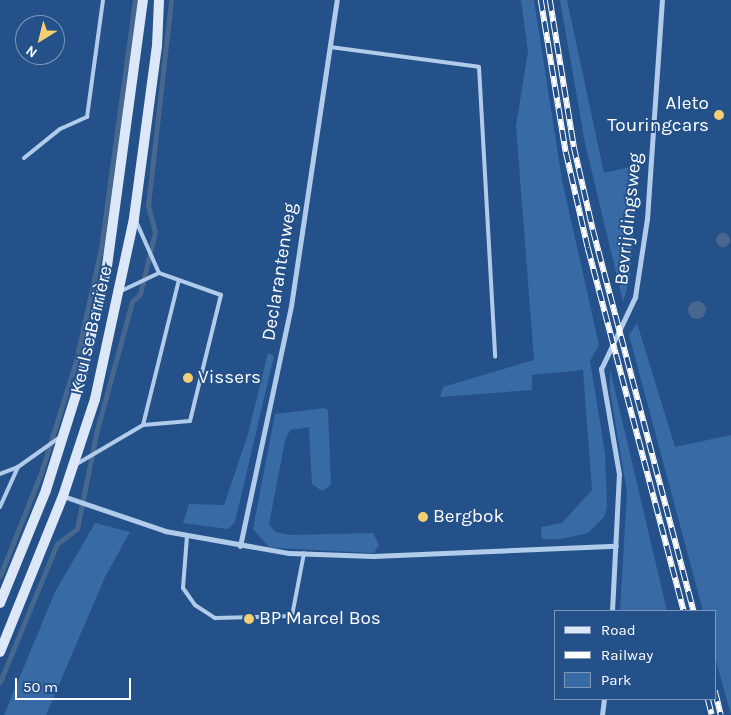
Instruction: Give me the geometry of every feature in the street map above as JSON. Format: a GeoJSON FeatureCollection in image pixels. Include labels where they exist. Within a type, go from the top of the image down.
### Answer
{"type":"FeatureCollection","features":[{"type":"Feature","properties":{"kind":"main road","name":"Keulse Barrière"},"geometry":{"type":"LineString","coordinates":[[0,604],[65,432],[107,266],[143,0]]}},
{"type":"Feature","properties":{"kind":"main road","name":"Keulse Barrière"},"geometry":{"type":"LineString","coordinates":[[0,652],[63,496],[95,400],[134,218],[157,46],[159,0]]}},
{"type":"Feature","properties":{"kind":"street","name":"Declarantenweg"},"geometry":{"type":"LineString","coordinates":[[240,546],[291,306],[336,0]]}},
{"type":"Feature","properties":{"kind":"street","name":"Bevrijdingsweg"},"geometry":{"type":"LineString","coordinates":[[612,610],[619,474],[601,369],[635,297],[647,219],[662,0]]}},
{"type":"Feature","properties":{"kind":"street"},"geometry":{"type":"LineString","coordinates":[[63,496],[165,531],[240,546],[304,554],[373,556],[616,546]]}},
{"type":"Feature","properties":{"kind":"street"},"geometry":{"type":"LineString","coordinates":[[602,715],[604,700]]}},
{"type":"Feature","properties":{"kind":"lane"},"geometry":{"type":"LineString","coordinates":[[24,158],[60,129],[87,117],[103,0]]}},
{"type":"Feature","properties":{"kind":"lane"},"geometry":{"type":"LineString","coordinates":[[330,47],[479,68],[494,357]]}},
{"type":"Feature","properties":{"kind":"lane"},"geometry":{"type":"LineString","coordinates":[[134,218],[159,273]]}},
{"type":"Feature","properties":{"kind":"lane"},"geometry":{"type":"LineString","coordinates":[[74,466],[143,425],[190,421],[221,295],[159,273],[119,292]]}},
{"type":"Feature","properties":{"kind":"lane"},"geometry":{"type":"LineString","coordinates":[[143,425],[179,280]]}},
{"type":"Feature","properties":{"kind":"lane"},"geometry":{"type":"LineString","coordinates":[[0,474],[18,467],[65,432]]}},
{"type":"Feature","properties":{"kind":"lane"},"geometry":{"type":"LineString","coordinates":[[0,507],[18,467]]}},
{"type":"Feature","properties":{"kind":"lane"},"geometry":{"type":"LineString","coordinates":[[187,536],[183,588],[195,605],[215,618],[292,616],[304,554]]}},
{"type":"Feature","properties":{"kind":"green space"},"geometry":{"type":"Polygon","coordinates":[[[521,0],[534,0],[562,180],[599,345],[590,361],[605,453],[607,507],[604,517],[588,533],[561,539],[542,539],[541,527],[562,523],[592,490],[583,370],[532,375],[532,390],[440,397],[443,387],[534,360],[516,126],[528,51],[521,0]]]}},
{"type":"Feature","properties":{"kind":"green space"},"geometry":{"type":"Polygon","coordinates":[[[560,0],[567,0],[604,173],[630,167],[637,185],[630,278],[623,302],[585,143],[560,0]]]}},
{"type":"Feature","properties":{"kind":"green space"},"geometry":{"type":"Polygon","coordinates":[[[637,323],[675,447],[731,435],[731,715],[716,661],[716,610],[703,610],[629,335],[637,323]]]}},
{"type":"Feature","properties":{"kind":"green space"},"geometry":{"type":"Polygon","coordinates":[[[268,353],[274,356],[235,522],[228,529],[183,523],[189,504],[224,505],[248,434],[268,353]]]}},
{"type":"Feature","properties":{"kind":"green space"},"geometry":{"type":"Polygon","coordinates":[[[610,369],[667,610],[620,610],[627,492],[610,391],[610,369]]]}},
{"type":"Feature","properties":{"kind":"green space"},"geometry":{"type":"Polygon","coordinates":[[[324,408],[328,410],[331,485],[322,491],[312,484],[309,427],[290,430],[285,441],[269,524],[275,532],[291,535],[373,533],[379,545],[374,553],[269,547],[253,529],[275,414],[324,408]]]}},
{"type":"Feature","properties":{"kind":"green space"},"geometry":{"type":"Polygon","coordinates":[[[95,523],[130,532],[106,575],[46,715],[4,715],[55,592],[95,523]]]}},
{"type":"Feature","properties":{"kind":"shaded area"},"geometry":{"type":"Polygon","coordinates":[[[720,233],[726,233],[730,240],[726,247],[720,247],[716,243],[716,237],[720,233]]]}},
{"type":"Feature","properties":{"kind":"shaded area"},"geometry":{"type":"Polygon","coordinates":[[[693,301],[701,301],[706,306],[704,317],[693,319],[688,314],[688,306],[693,301]]]}},
{"type":"Feature","properties":{"kind":"waterway"},"geometry":{"type":"LineString","coordinates":[[0,576],[41,473],[76,361],[101,248],[135,0]]}},
{"type":"Feature","properties":{"kind":"waterway"},"geometry":{"type":"LineString","coordinates":[[0,682],[57,544],[77,529],[97,430],[132,302],[140,294],[155,232],[148,206],[171,0]]}},
{"type":"Feature","properties":{"kind":"railway"},"geometry":{"type":"LineString","coordinates":[[541,0],[566,152],[588,248],[684,610]]}},
{"type":"Feature","properties":{"kind":"railway"},"geometry":{"type":"LineString","coordinates":[[550,0],[574,147],[593,230],[694,610]]}},
{"type":"Feature","properties":{"kind":"railway"},"geometry":{"type":"LineString","coordinates":[[716,695],[721,715]]}},
{"type":"Feature","properties":{"kind":"railway"},"geometry":{"type":"LineString","coordinates":[[708,700],[712,715]]}},
{"type":"Feature","properties":{"kind":"place","name":"Aleto Touringcars"},"geometry":{"type":"Point","coordinates":[719,115]}},
{"type":"Feature","properties":{"kind":"place","name":"Vissers"},"geometry":{"type":"Point","coordinates":[188,378]}},
{"type":"Feature","properties":{"kind":"place","name":"Bergbok"},"geometry":{"type":"Point","coordinates":[423,517]}},
{"type":"Feature","properties":{"kind":"place","name":"BP Marcel Bos"},"geometry":{"type":"Point","coordinates":[249,619]}}]}
